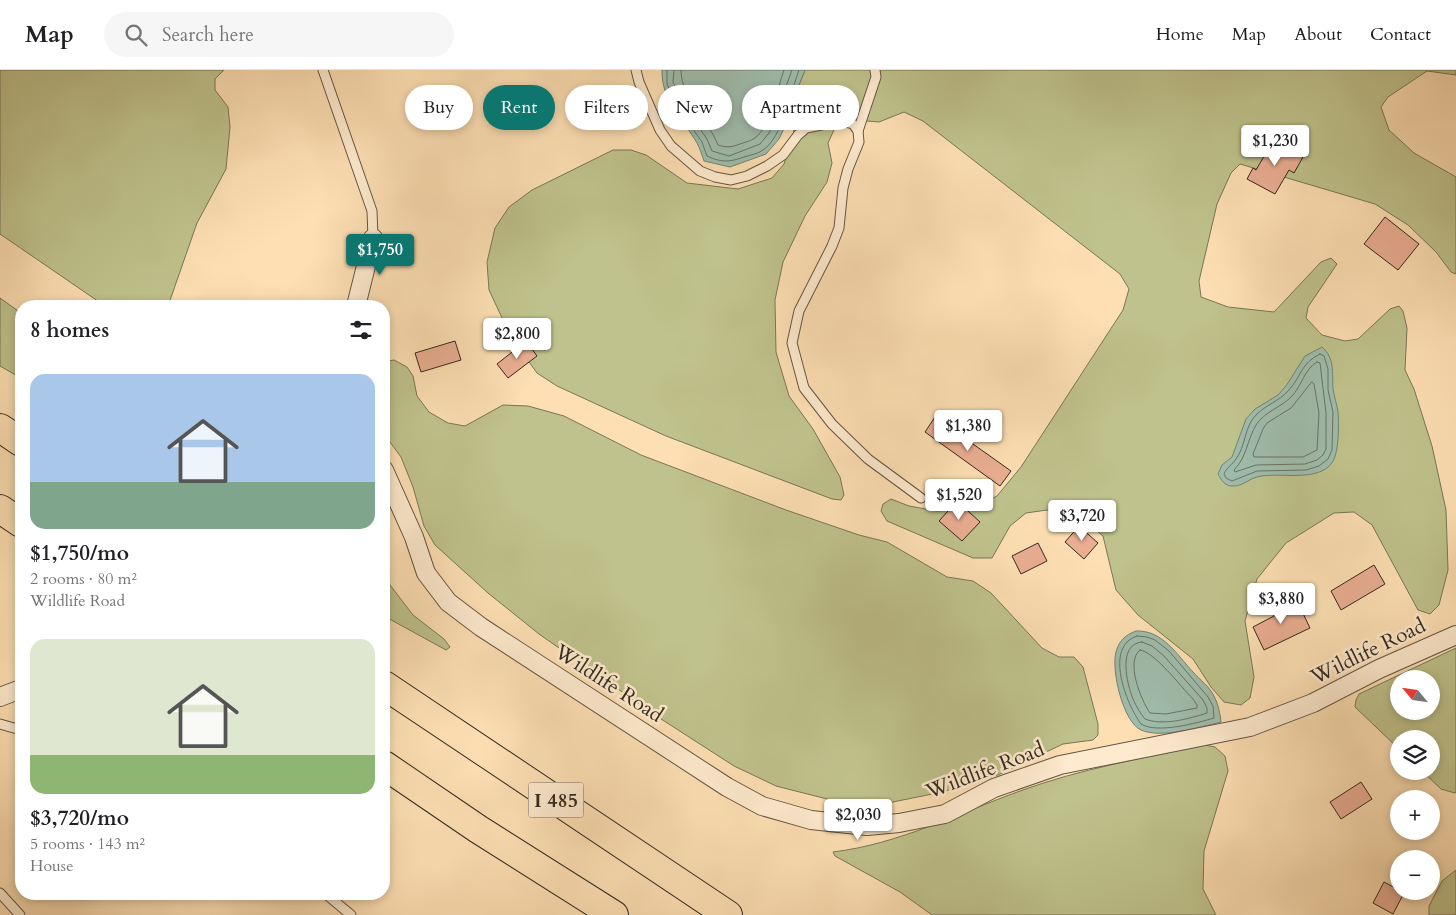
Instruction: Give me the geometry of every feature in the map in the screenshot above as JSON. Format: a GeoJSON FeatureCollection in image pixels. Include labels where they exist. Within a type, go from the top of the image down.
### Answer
{"type":"FeatureCollection","features":[{"type":"Feature","properties":{"kind":"highway"},"geometry":{"type":"LineString","coordinates":[[0,428],[15,438]]}},
{"type":"Feature","properties":{"kind":"highway"},"geometry":{"type":"LineString","coordinates":[[0,509],[15,519]]}},
{"type":"Feature","properties":{"kind":"highway","name":"I 485"},"geometry":{"type":"LineString","coordinates":[[390,689],[728,915]]}},
{"type":"Feature","properties":{"kind":"highway"},"geometry":{"type":"LineString","coordinates":[[390,769],[478,829],[614,915]]}},
{"type":"Feature","properties":{"kind":"highway"},"geometry":{"type":"LineString","coordinates":[[478,829],[593,915]]}},
{"type":"Feature","properties":{"kind":"street"},"geometry":{"type":"LineString","coordinates":[[358,300],[373,238]]}},
{"type":"Feature","properties":{"kind":"street","name":"Wildlife Road"},"geometry":{"type":"LineString","coordinates":[[390,483],[414,537],[426,573],[448,602],[481,626],[727,787],[762,806],[811,820],[867,826],[899,824],[945,814],[994,788],[1060,765],[1250,727],[1313,703],[1378,669],[1456,635]]}},
{"type":"Feature","properties":{"kind":"street"},"geometry":{"type":"LineString","coordinates":[[0,697],[15,691]]}},
{"type":"Feature","properties":{"kind":"lane"},"geometry":{"type":"LineString","coordinates":[[323,70],[372,211],[373,238]]}},
{"type":"Feature","properties":{"kind":"lane"},"geometry":{"type":"LineString","coordinates":[[636,70],[639,82],[660,130],[671,146],[700,170],[715,176],[731,180],[747,176],[767,166],[783,155],[798,135],[806,128],[841,122],[852,124],[858,131]]}},
{"type":"Feature","properties":{"kind":"lane"},"geometry":{"type":"LineString","coordinates":[[875,70],[876,77],[858,131],[859,142],[848,169],[843,188],[839,228],[799,312],[792,343],[804,388],[832,424],[868,459],[921,498]]}},
{"type":"Feature","properties":{"kind":"lane"},"geometry":{"type":"LineString","coordinates":[[0,724],[15,728]]}},
{"type":"Feature","properties":{"kind":"lane"},"geometry":{"type":"LineString","coordinates":[[0,893],[20,915]]}},
{"type":"Feature","properties":{"kind":"lane"},"geometry":{"type":"LineString","coordinates":[[333,900],[350,915]]}},
{"type":"Feature","properties":{"kind":"green space"},"geometry":{"type":"Polygon","coordinates":[[[0,70],[224,70],[215,79],[215,90],[228,107],[230,127],[226,169],[197,223],[170,300],[96,300],[0,234],[0,70]]]}},
{"type":"Feature","properties":{"kind":"green space"},"geometry":{"type":"Polygon","coordinates":[[[805,70],[1456,70],[1456,75],[1427,71],[1388,97],[1381,107],[1389,130],[1414,153],[1456,177],[1456,274],[1451,272],[1436,252],[1408,225],[1375,204],[1240,164],[1231,173],[1217,204],[1199,281],[1201,297],[1228,307],[1274,312],[1321,262],[1331,258],[1337,264],[1308,307],[1306,318],[1322,335],[1345,341],[1358,339],[1390,309],[1399,306],[1403,311],[1407,328],[1405,370],[1414,389],[1432,446],[1446,510],[1448,570],[1439,605],[1430,614],[1418,610],[1372,525],[1354,512],[1334,513],[1286,543],[1257,579],[1245,621],[1254,677],[1250,698],[1241,705],[1224,702],[1211,687],[1193,659],[1138,615],[1116,590],[1103,536],[1089,524],[1047,510],[1026,513],[1010,526],[992,558],[973,558],[887,521],[881,511],[883,504],[891,499],[909,506],[937,511],[977,506],[997,496],[1021,467],[1123,310],[1129,289],[1120,274],[923,121],[904,112],[879,122],[859,120],[859,85],[799,85],[805,70]]]}},
{"type":"Feature","properties":{"kind":"green space"},"geometry":{"type":"Polygon","coordinates":[[[794,130],[834,130],[828,143],[832,163],[827,182],[805,216],[783,262],[775,300],[776,352],[789,396],[813,429],[840,477],[844,495],[841,500],[832,499],[666,436],[557,386],[537,373],[511,337],[489,290],[487,262],[495,228],[509,207],[532,190],[613,150],[631,150],[646,155],[687,183],[738,189],[772,178],[784,164],[794,130]]]}},
{"type":"Feature","properties":{"kind":"green space"},"geometry":{"type":"Polygon","coordinates":[[[0,298],[15,309],[15,375],[0,366],[0,298]]]}},
{"type":"Feature","properties":{"kind":"green space"},"geometry":{"type":"Polygon","coordinates":[[[394,360],[407,367],[413,376],[417,396],[429,412],[448,423],[465,426],[503,405],[528,406],[564,416],[641,455],[786,510],[859,535],[887,542],[947,577],[973,581],[991,593],[1042,648],[1059,657],[1074,657],[1083,667],[1098,724],[1098,735],[1093,740],[1063,744],[998,775],[942,792],[888,803],[831,800],[776,786],[734,766],[658,717],[539,634],[488,593],[435,545],[424,526],[413,487],[401,457],[390,442],[390,361],[394,360]]]}},
{"type":"Feature","properties":{"kind":"green space"},"geometry":{"type":"Polygon","coordinates":[[[390,585],[413,615],[444,639],[450,647],[446,650],[390,619],[390,585]]]}},
{"type":"Feature","properties":{"kind":"green space"},"geometry":{"type":"Polygon","coordinates":[[[1456,648],[1456,792],[1441,789],[1432,780],[1440,780],[1440,730],[1390,730],[1390,740],[1355,707],[1359,694],[1390,679],[1390,720],[1440,720],[1440,670],[1410,670],[1456,648]]]}},
{"type":"Feature","properties":{"kind":"green space"},"geometry":{"type":"Polygon","coordinates":[[[1205,745],[1215,747],[1225,756],[1228,771],[1204,851],[1203,889],[1216,915],[932,915],[900,892],[835,856],[833,852],[857,848],[905,835],[1020,791],[1066,776],[1205,745]]]}},
{"type":"Feature","properties":{"kind":"green space"},"geometry":{"type":"Polygon","coordinates":[[[1456,870],[1456,915],[1429,915],[1429,906],[1432,900],[1440,900],[1440,885],[1456,870]]]}},
{"type":"Feature","properties":{"kind":"water"},"geometry":{"type":"Polygon","coordinates":[[[662,70],[805,70],[799,85],[742,85],[742,130],[783,130],[779,139],[766,154],[730,167],[704,161],[697,143],[688,130],[732,130],[732,85],[664,85],[662,70]]]}},
{"type":"Feature","properties":{"kind":"water"},"geometry":{"type":"Polygon","coordinates":[[[1322,347],[1331,361],[1333,389],[1338,412],[1337,444],[1333,461],[1327,468],[1309,475],[1265,476],[1254,478],[1235,486],[1225,484],[1218,474],[1222,465],[1232,457],[1246,419],[1255,409],[1278,395],[1305,356],[1322,347]]]}},
{"type":"Feature","properties":{"kind":"water"},"geometry":{"type":"Polygon","coordinates":[[[1136,631],[1146,632],[1162,639],[1175,651],[1212,692],[1218,705],[1221,722],[1170,733],[1149,732],[1141,730],[1135,725],[1124,707],[1120,695],[1115,671],[1115,660],[1116,652],[1121,642],[1129,634],[1136,631]]]}},
{"type":"Feature","properties":{"kind":"building"},"geometry":{"type":"Polygon","coordinates":[[[1273,141],[1303,157],[1294,173],[1289,170],[1275,194],[1247,179],[1253,168],[1256,170],[1273,141]]]}},
{"type":"Feature","properties":{"kind":"building"},"geometry":{"type":"Polygon","coordinates":[[[1385,217],[1419,244],[1398,270],[1364,244],[1385,217]]]}},
{"type":"Feature","properties":{"kind":"building"},"geometry":{"type":"Polygon","coordinates":[[[455,341],[461,360],[421,372],[415,353],[455,341]]]}},
{"type":"Feature","properties":{"kind":"building"},"geometry":{"type":"Polygon","coordinates":[[[526,341],[537,356],[508,378],[497,364],[526,341]]]}},
{"type":"Feature","properties":{"kind":"building"},"geometry":{"type":"Polygon","coordinates":[[[935,417],[1011,471],[1000,486],[925,432],[935,417]]]}},
{"type":"Feature","properties":{"kind":"building"},"geometry":{"type":"Polygon","coordinates":[[[957,501],[980,522],[962,541],[939,521],[957,501]]]}},
{"type":"Feature","properties":{"kind":"building"},"geometry":{"type":"Polygon","coordinates":[[[1079,526],[1098,543],[1084,559],[1065,542],[1079,526]]]}},
{"type":"Feature","properties":{"kind":"building"},"geometry":{"type":"Polygon","coordinates":[[[1038,543],[1047,561],[1021,574],[1012,556],[1038,543]]]}},
{"type":"Feature","properties":{"kind":"building"},"geometry":{"type":"Polygon","coordinates":[[[1374,565],[1385,584],[1341,610],[1331,591],[1374,565]]]}},
{"type":"Feature","properties":{"kind":"building"},"geometry":{"type":"Polygon","coordinates":[[[1289,601],[1293,608],[1299,605],[1310,628],[1264,650],[1253,627],[1274,616],[1271,609],[1289,601]]]}},
{"type":"Feature","properties":{"kind":"building"},"geometry":{"type":"Polygon","coordinates":[[[1361,782],[1372,799],[1341,819],[1330,802],[1361,782]]]}},
{"type":"Feature","properties":{"kind":"building"},"geometry":{"type":"Polygon","coordinates":[[[1384,882],[1390,885],[1390,900],[1400,900],[1393,914],[1373,903],[1384,882]]]}}]}
